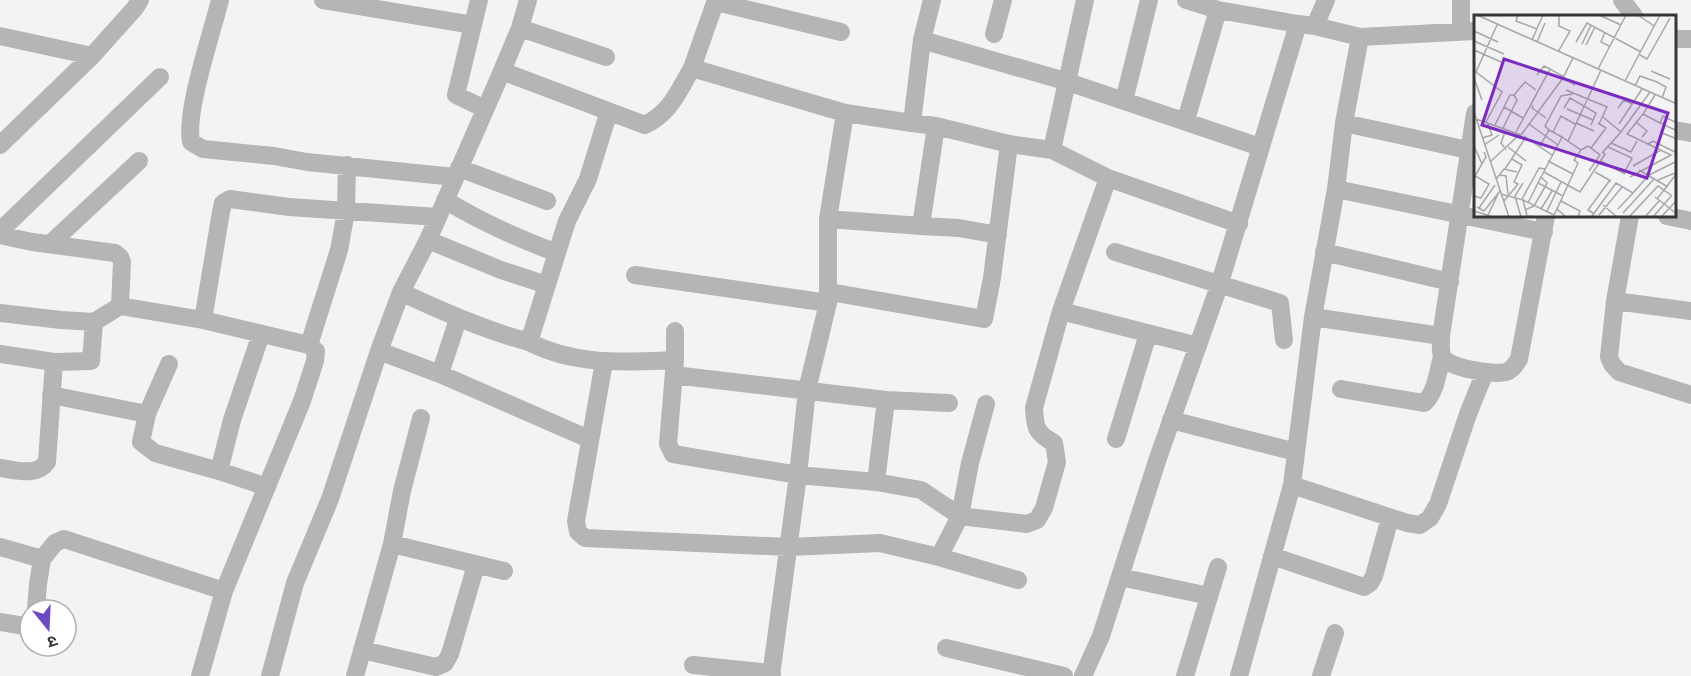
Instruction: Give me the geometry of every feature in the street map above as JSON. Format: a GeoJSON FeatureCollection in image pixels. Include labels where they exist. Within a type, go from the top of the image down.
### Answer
{"type":"FeatureCollection","features":[{"type":"Feature","properties":{"kind":"street"},"geometry":{"type":"LineString","coordinates":[[0,145],[92,56],[135,9],[140,0]]}},
{"type":"Feature","properties":{"kind":"street"},"geometry":{"type":"LineString","coordinates":[[220,0],[194,103],[189,133],[191,142],[203,149],[307,162],[457,173],[547,201]]}},
{"type":"Feature","properties":{"kind":"street"},"geometry":{"type":"LineString","coordinates":[[323,0],[403,7],[473,25]]}},
{"type":"Feature","properties":{"kind":"street"},"geometry":{"type":"LineString","coordinates":[[479,0],[456,95],[485,109]]}},
{"type":"Feature","properties":{"kind":"street"},"geometry":{"type":"LineString","coordinates":[[270,676],[295,583],[330,499],[401,292],[428,240],[502,71],[520,28],[528,0]]}},
{"type":"Feature","properties":{"kind":"street"},"geometry":{"type":"LineString","coordinates":[[912,123],[922,40],[932,0]]}},
{"type":"Feature","properties":{"kind":"street"},"geometry":{"type":"LineString","coordinates":[[994,34],[1003,0]]}},
{"type":"Feature","properties":{"kind":"street"},"geometry":{"type":"LineString","coordinates":[[1052,150],[1065,81],[1085,0]]}},
{"type":"Feature","properties":{"kind":"street"},"geometry":{"type":"LineString","coordinates":[[1124,101],[1149,0]]}},
{"type":"Feature","properties":{"kind":"street"},"geometry":{"type":"LineString","coordinates":[[1186,0],[1218,10],[1246,8],[1360,37],[1468,31],[1461,0]]}},
{"type":"Feature","properties":{"kind":"street"},"geometry":{"type":"LineString","coordinates":[[1083,676],[1101,636],[1171,420],[1219,286],[1260,147],[1306,25],[1326,0]]}},
{"type":"Feature","properties":{"kind":"street"},"geometry":{"type":"LineString","coordinates":[[1622,0],[1633,15]]}},
{"type":"Feature","properties":{"kind":"street"},"geometry":{"type":"LineString","coordinates":[[502,71],[645,125],[659,117],[669,107],[692,68],[716,1],[841,32]]}},
{"type":"Feature","properties":{"kind":"street"},"geometry":{"type":"LineString","coordinates":[[1185,120],[1218,10]]}},
{"type":"Feature","properties":{"kind":"street"},"geometry":{"type":"LineString","coordinates":[[520,28],[606,57]]}},
{"type":"Feature","properties":{"kind":"street"},"geometry":{"type":"LineString","coordinates":[[0,36],[92,56]]}},
{"type":"Feature","properties":{"kind":"street"},"geometry":{"type":"LineString","coordinates":[[1239,676],[1292,485],[1313,317],[1360,37]]}},
{"type":"Feature","properties":{"kind":"street"},"geometry":{"type":"LineString","coordinates":[[922,40],[1065,81],[1260,147]]}},
{"type":"Feature","properties":{"kind":"street"},"geometry":{"type":"LineString","coordinates":[[692,68],[845,113],[936,126],[1009,144],[1052,150],[1108,178],[1239,224]]}},
{"type":"Feature","properties":{"kind":"street"},"geometry":{"type":"LineString","coordinates":[[0,233],[160,77]]}},
{"type":"Feature","properties":{"kind":"street"},"geometry":{"type":"LineString","coordinates":[[529,342],[567,221],[588,179],[609,111]]}},
{"type":"Feature","properties":{"kind":"street"},"geometry":{"type":"LineString","coordinates":[[693,665],[772,674],[807,390],[829,298],[828,219],[845,113]]}},
{"type":"Feature","properties":{"kind":"street"},"geometry":{"type":"LineString","coordinates":[[1341,389],[1424,403],[1429,399],[1442,356],[1441,336],[1474,118]]}},
{"type":"Feature","properties":{"kind":"street"},"geometry":{"type":"LineString","coordinates":[[1344,123],[1468,150]]}},
{"type":"Feature","properties":{"kind":"street"},"geometry":{"type":"LineString","coordinates":[[921,226],[936,126]]}},
{"type":"Feature","properties":{"kind":"street"},"geometry":{"type":"LineString","coordinates":[[1676,130],[1691,133]]}},
{"type":"Feature","properties":{"kind":"street"},"geometry":{"type":"LineString","coordinates":[[635,275],[984,319],[998,235],[1009,144]]}},
{"type":"Feature","properties":{"kind":"street"},"geometry":{"type":"LineString","coordinates":[[50,244],[139,161]]}},
{"type":"Feature","properties":{"kind":"street"},"geometry":{"type":"LineString","coordinates":[[309,345],[339,250],[346,212],[347,165]]}},
{"type":"Feature","properties":{"kind":"street"},"geometry":{"type":"LineString","coordinates":[[675,331],[668,444],[673,454],[798,475],[876,482],[921,490],[960,516],[1027,524],[1038,520],[1044,508],[1057,462],[1054,443],[1041,436],[1035,424],[1034,408],[1061,311],[1108,178]]}},
{"type":"Feature","properties":{"kind":"street"},"geometry":{"type":"LineString","coordinates":[[1336,189],[1474,217]]}},
{"type":"Feature","properties":{"kind":"street"},"geometry":{"type":"LineString","coordinates":[[204,321],[223,203],[230,199],[346,212],[442,208],[481,221],[557,253]]}},
{"type":"Feature","properties":{"kind":"street"},"geometry":{"type":"LineString","coordinates":[[1442,356],[1447,362],[1459,367],[1504,373],[1513,369],[1519,359],[1545,224],[1480,218]]}},
{"type":"Feature","properties":{"kind":"street"},"geometry":{"type":"LineString","coordinates":[[1630,218],[1615,301],[1609,357],[1620,372],[1691,395]]}},
{"type":"Feature","properties":{"kind":"street"},"geometry":{"type":"LineString","coordinates":[[1676,218],[1691,221]]}},
{"type":"Feature","properties":{"kind":"street"},"geometry":{"type":"LineString","coordinates":[[828,219],[958,228],[998,235]]}},
{"type":"Feature","properties":{"kind":"street"},"geometry":{"type":"LineString","coordinates":[[0,233],[50,244],[107,251],[120,257],[122,270],[120,306]]}},
{"type":"Feature","properties":{"kind":"street"},"geometry":{"type":"LineString","coordinates":[[428,240],[501,270],[547,285]]}},
{"type":"Feature","properties":{"kind":"street"},"geometry":{"type":"LineString","coordinates":[[1115,252],[1280,303],[1284,340]]}},
{"type":"Feature","properties":{"kind":"street"},"geometry":{"type":"LineString","coordinates":[[1324,252],[1450,282]]}},
{"type":"Feature","properties":{"kind":"street"},"geometry":{"type":"LineString","coordinates":[[401,292],[458,319],[529,342],[546,351],[604,363],[674,368],[807,390],[886,400],[949,403]]}},
{"type":"Feature","properties":{"kind":"street"},"geometry":{"type":"LineString","coordinates":[[1615,301],[1691,311]]}},
{"type":"Feature","properties":{"kind":"street"},"geometry":{"type":"LineString","coordinates":[[0,313],[94,322],[120,306],[204,321],[309,345],[316,351],[302,401],[224,591],[200,676]]}},
{"type":"Feature","properties":{"kind":"street"},"geometry":{"type":"LineString","coordinates":[[1061,311],[1198,346]]}},
{"type":"Feature","properties":{"kind":"street"},"geometry":{"type":"LineString","coordinates":[[1313,317],[1441,336]]}},
{"type":"Feature","properties":{"kind":"street"},"geometry":{"type":"LineString","coordinates":[[440,374],[458,319]]}},
{"type":"Feature","properties":{"kind":"street"},"geometry":{"type":"LineString","coordinates":[[0,354],[54,362],[91,362],[94,322]]}},
{"type":"Feature","properties":{"kind":"street"},"geometry":{"type":"LineString","coordinates":[[219,471],[232,420],[261,334]]}},
{"type":"Feature","properties":{"kind":"street"},"geometry":{"type":"LineString","coordinates":[[1116,439],[1148,334]]}},
{"type":"Feature","properties":{"kind":"street"},"geometry":{"type":"LineString","coordinates":[[380,351],[440,374],[589,440]]}},
{"type":"Feature","properties":{"kind":"street"},"geometry":{"type":"LineString","coordinates":[[0,468],[35,471],[43,468],[47,462],[54,362]]}},
{"type":"Feature","properties":{"kind":"street"},"geometry":{"type":"LineString","coordinates":[[604,363],[576,521],[578,532],[585,538],[789,548],[880,543],[1018,580]]}},
{"type":"Feature","properties":{"kind":"street"},"geometry":{"type":"LineString","coordinates":[[169,364],[147,414],[141,442],[155,453],[267,487]]}},
{"type":"Feature","properties":{"kind":"street"},"geometry":{"type":"LineString","coordinates":[[1292,485],[1390,518],[1420,525],[1430,518],[1438,504],[1468,414],[1485,372]]}},
{"type":"Feature","properties":{"kind":"street"},"geometry":{"type":"LineString","coordinates":[[51,395],[147,414]]}},
{"type":"Feature","properties":{"kind":"street"},"geometry":{"type":"LineString","coordinates":[[876,482],[886,400]]}},
{"type":"Feature","properties":{"kind":"street"},"geometry":{"type":"LineString","coordinates":[[939,557],[960,516],[970,463],[986,404]]}},
{"type":"Feature","properties":{"kind":"street"},"geometry":{"type":"LineString","coordinates":[[355,676],[392,544],[402,491],[421,418]]}},
{"type":"Feature","properties":{"kind":"street"},"geometry":{"type":"LineString","coordinates":[[1171,420],[1296,452]]}},
{"type":"Feature","properties":{"kind":"street"},"geometry":{"type":"LineString","coordinates":[[1272,556],[1364,587],[1374,576],[1390,518]]}},
{"type":"Feature","properties":{"kind":"street"},"geometry":{"type":"LineString","coordinates":[[37,598],[42,559],[55,543],[63,539],[224,591]]}},
{"type":"Feature","properties":{"kind":"street"},"geometry":{"type":"LineString","coordinates":[[392,544],[504,571]]}},
{"type":"Feature","properties":{"kind":"street"},"geometry":{"type":"LineString","coordinates":[[0,547],[42,559]]}},
{"type":"Feature","properties":{"kind":"street"},"geometry":{"type":"LineString","coordinates":[[362,650],[436,667],[445,663],[450,654],[476,565]]}},
{"type":"Feature","properties":{"kind":"street"},"geometry":{"type":"LineString","coordinates":[[1185,676],[1218,567]]}},
{"type":"Feature","properties":{"kind":"street"},"geometry":{"type":"LineString","coordinates":[[1119,577],[1209,596]]}},
{"type":"Feature","properties":{"kind":"street"},"geometry":{"type":"LineString","coordinates":[[0,622],[18,625]]}},
{"type":"Feature","properties":{"kind":"street"},"geometry":{"type":"LineString","coordinates":[[1321,676],[1335,633]]}},
{"type":"Feature","properties":{"kind":"street"},"geometry":{"type":"LineString","coordinates":[[946,648],[1064,676]]}}]}
